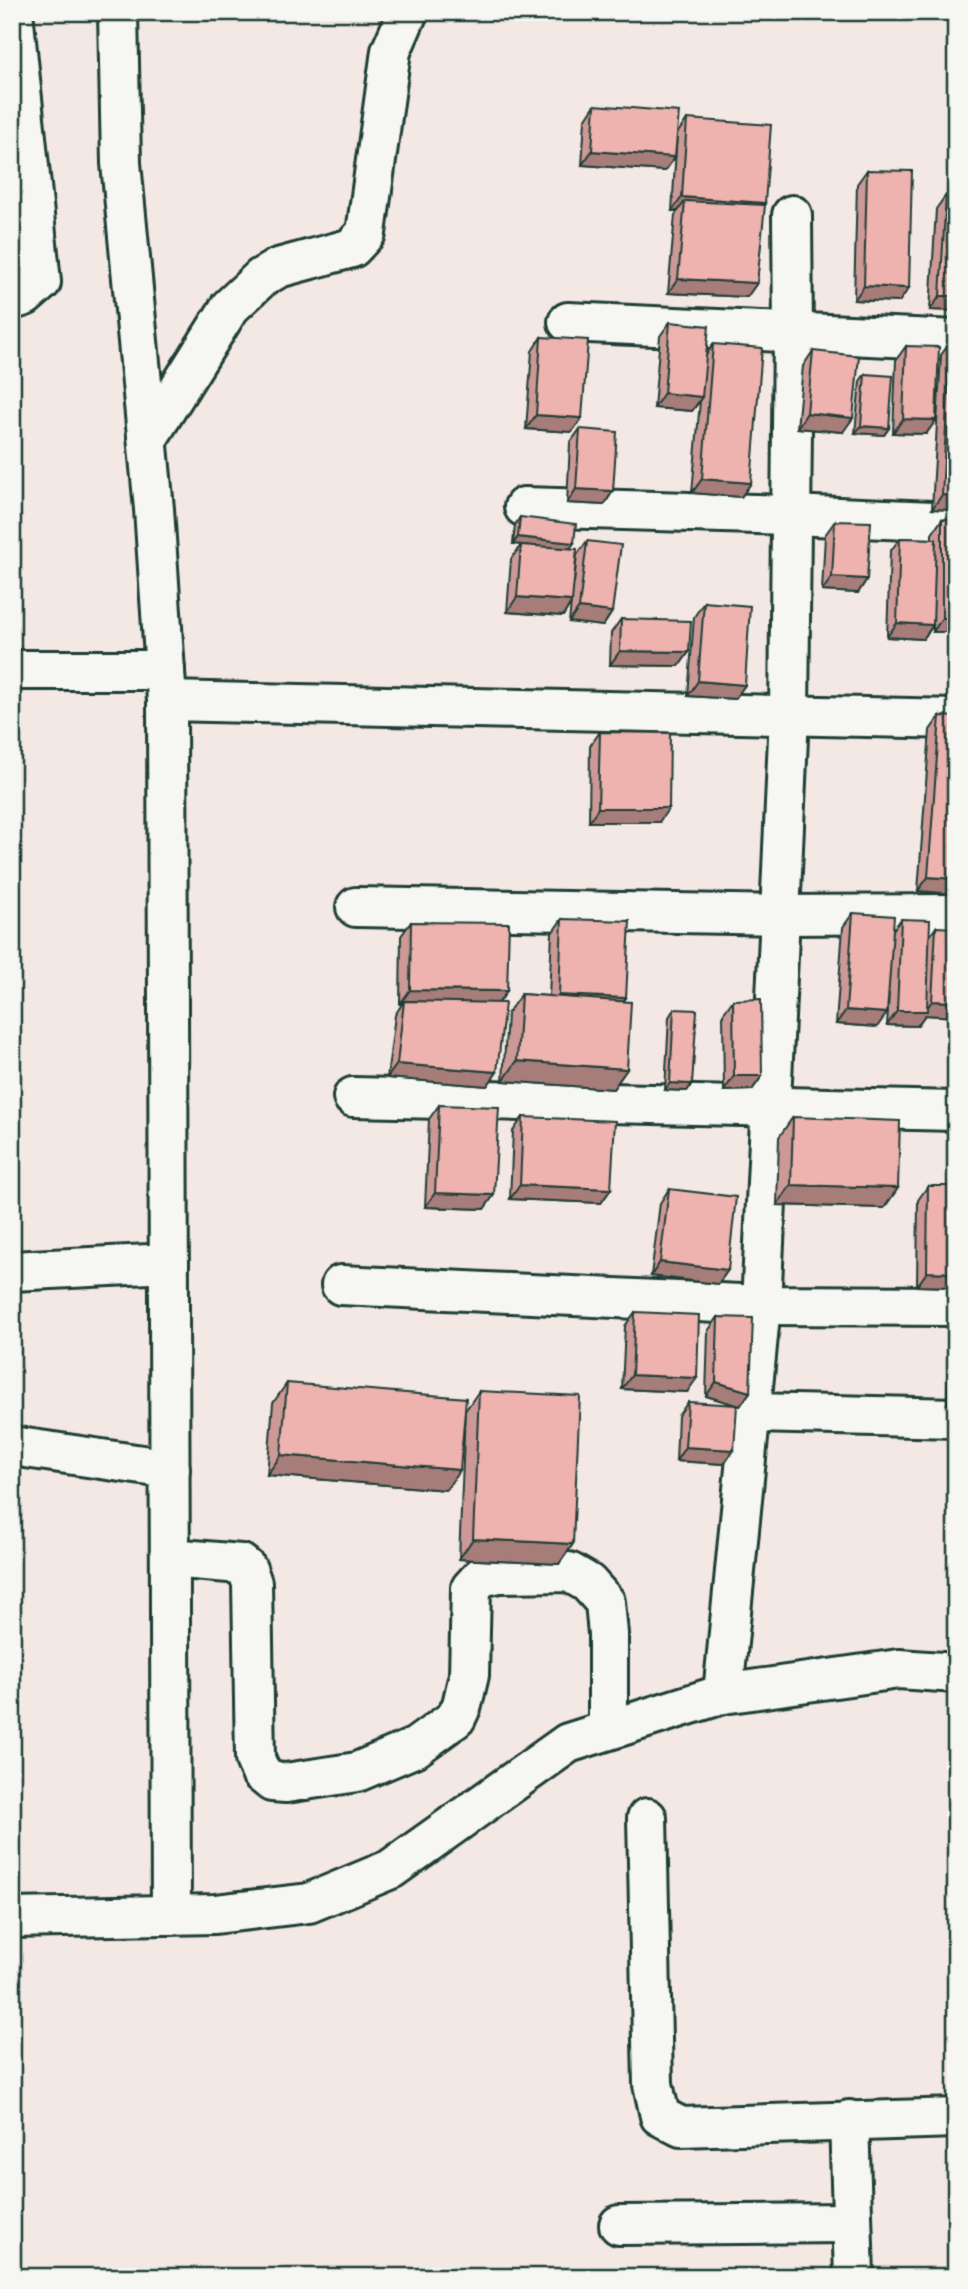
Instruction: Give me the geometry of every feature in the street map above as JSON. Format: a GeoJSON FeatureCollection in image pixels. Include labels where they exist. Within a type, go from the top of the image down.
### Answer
{"type":"FeatureCollection","features":[{"type":"Feature","properties":{"kind":"street"},"geometry":{"type":"LineString","coordinates":[[12,300],[24,296],[41,282],[13,12]]}},
{"type":"Feature","properties":{"kind":"street"},"geometry":{"type":"LineString","coordinates":[[118,12],[121,163],[148,438],[166,685],[171,1914]]}},
{"type":"Feature","properties":{"kind":"street"},"geometry":{"type":"LineString","coordinates":[[148,438],[230,307],[261,278],[278,268],[352,248],[366,233],[391,51],[408,12]]}},
{"type":"Feature","properties":{"kind":"street"},"geometry":{"type":"LineString","coordinates":[[723,1694],[761,1305],[780,915],[789,715],[792,215]]}},
{"type":"Feature","properties":{"kind":"street"},"geometry":{"type":"LineString","coordinates":[[568,323],[956,340]]}},
{"type":"Feature","properties":{"kind":"street"},"geometry":{"type":"LineString","coordinates":[[524,507],[791,514],[956,522]]}},
{"type":"Feature","properties":{"kind":"street"},"geometry":{"type":"LineString","coordinates":[[12,670],[166,685],[789,715],[956,719]]}},
{"type":"Feature","properties":{"kind":"street"},"geometry":{"type":"LineString","coordinates":[[356,906],[780,915],[956,914]]}},
{"type":"Feature","properties":{"kind":"street"},"geometry":{"type":"LineString","coordinates":[[353,1097],[956,1111]]}},
{"type":"Feature","properties":{"kind":"street"},"geometry":{"type":"LineString","coordinates":[[12,1271],[169,1263]]}},
{"type":"Feature","properties":{"kind":"street"},"geometry":{"type":"LineString","coordinates":[[341,1285],[761,1305],[956,1306]]}},
{"type":"Feature","properties":{"kind":"street"},"geometry":{"type":"LineString","coordinates":[[750,1413],[956,1418]]}},
{"type":"Feature","properties":{"kind":"street"},"geometry":{"type":"LineString","coordinates":[[12,1446],[170,1469]]}},
{"type":"Feature","properties":{"kind":"street"},"geometry":{"type":"LineString","coordinates":[[170,1558],[241,1564],[247,1569],[252,1583],[255,1759],[261,1773],[272,1782],[286,1783],[357,1772],[416,1746],[456,1718],[469,1675],[471,1588],[481,1577],[499,1573],[569,1572],[588,1583],[605,1602],[608,1634],[608,1730]]}},
{"type":"Feature","properties":{"kind":"street"},"geometry":{"type":"LineString","coordinates":[[12,1918],[215,1914],[309,1903],[391,1869],[568,1743],[723,1694],[899,1669],[956,1673]]}},
{"type":"Feature","properties":{"kind":"street"},"geometry":{"type":"LineString","coordinates":[[646,1818],[653,2084],[660,2116],[681,2127],[956,2118]]}},
{"type":"Feature","properties":{"kind":"street"},"geometry":{"type":"LineString","coordinates":[[849,2120],[854,2277]]}},
{"type":"Feature","properties":{"kind":"street"},"geometry":{"type":"LineString","coordinates":[[619,2225],[852,2223]]}},
{"type":"Feature","properties":{"kind":"building"},"geometry":{"type":"Polygon","coordinates":[[[595,105],[679,112],[675,157],[592,151],[595,105]]]}},
{"type":"Feature","properties":{"kind":"building"},"geometry":{"type":"Polygon","coordinates":[[[687,119],[771,125],[765,203],[682,197],[687,119]]]}},
{"type":"Feature","properties":{"kind":"building"},"geometry":{"type":"Polygon","coordinates":[[[867,170],[912,171],[909,288],[864,286],[867,170]]]}},
{"type":"Feature","properties":{"kind":"building"},"geometry":{"type":"Polygon","coordinates":[[[946,195],[956,196],[956,296],[940,296],[946,195]]]}},
{"type":"Feature","properties":{"kind":"building"},"geometry":{"type":"Polygon","coordinates":[[[685,201],[765,205],[757,283],[678,279],[685,201]]]}},
{"type":"Feature","properties":{"kind":"building"},"geometry":{"type":"Polygon","coordinates":[[[670,322],[709,326],[702,397],[664,393],[670,322]]]}},
{"type":"Feature","properties":{"kind":"building"},"geometry":{"type":"Polygon","coordinates":[[[541,337],[588,340],[582,418],[536,415],[541,337]]]}},
{"type":"Feature","properties":{"kind":"building"},"geometry":{"type":"Polygon","coordinates":[[[951,341],[956,341],[956,496],[942,495],[951,341]]]}},
{"type":"Feature","properties":{"kind":"building"},"geometry":{"type":"Polygon","coordinates":[[[713,344],[762,348],[751,483],[702,479],[713,344]]]}},
{"type":"Feature","properties":{"kind":"building"},"geometry":{"type":"Polygon","coordinates":[[[906,346],[939,347],[936,420],[903,419],[906,346]]]}},
{"type":"Feature","properties":{"kind":"building"},"geometry":{"type":"Polygon","coordinates":[[[813,351],[859,356],[853,418],[807,413],[813,351]]]}},
{"type":"Feature","properties":{"kind":"building"},"geometry":{"type":"Polygon","coordinates":[[[865,374],[893,376],[889,428],[861,426],[865,374]]]}},
{"type":"Feature","properties":{"kind":"building"},"geometry":{"type":"Polygon","coordinates":[[[580,429],[617,432],[613,491],[576,489],[580,429]]]}},
{"type":"Feature","properties":{"kind":"building"},"geometry":{"type":"Polygon","coordinates":[[[520,517],[576,524],[574,543],[518,537],[520,517]]]}},
{"type":"Feature","properties":{"kind":"building"},"geometry":{"type":"Polygon","coordinates":[[[942,519],[956,519],[956,618],[942,618],[942,519]]]}},
{"type":"Feature","properties":{"kind":"building"},"geometry":{"type":"Polygon","coordinates":[[[835,521],[871,522],[867,579],[832,577],[835,521]]]}},
{"type":"Feature","properties":{"kind":"building"},"geometry":{"type":"Polygon","coordinates":[[[900,538],[936,539],[933,625],[897,623],[900,538]]]}},
{"type":"Feature","properties":{"kind":"building"},"geometry":{"type":"Polygon","coordinates":[[[587,541],[621,545],[612,612],[579,608],[587,541]]]}},
{"type":"Feature","properties":{"kind":"building"},"geometry":{"type":"Polygon","coordinates":[[[521,545],[577,549],[572,601],[517,597],[521,545]]]}},
{"type":"Feature","properties":{"kind":"building"},"geometry":{"type":"Polygon","coordinates":[[[704,602],[750,606],[745,685],[698,681],[704,602]]]}},
{"type":"Feature","properties":{"kind":"building"},"geometry":{"type":"Polygon","coordinates":[[[621,619],[691,621],[689,652],[620,651],[621,619]]]}},
{"type":"Feature","properties":{"kind":"building"},"geometry":{"type":"Polygon","coordinates":[[[940,716],[956,717],[956,879],[928,877],[940,716]]]}},
{"type":"Feature","properties":{"kind":"building"},"geometry":{"type":"Polygon","coordinates":[[[600,732],[670,733],[669,808],[598,808],[600,732]]]}},
{"type":"Feature","properties":{"kind":"building"},"geometry":{"type":"Polygon","coordinates":[[[853,913],[894,916],[887,1013],[846,1010],[853,913]]]}},
{"type":"Feature","properties":{"kind":"building"},"geometry":{"type":"Polygon","coordinates":[[[562,919],[630,921],[626,998],[559,995],[562,919]]]}},
{"type":"Feature","properties":{"kind":"building"},"geometry":{"type":"Polygon","coordinates":[[[901,919],[930,920],[927,1011],[897,1011],[901,919]]]}},
{"type":"Feature","properties":{"kind":"building"},"geometry":{"type":"Polygon","coordinates":[[[411,922],[509,923],[507,991],[410,990],[411,922]]]}},
{"type":"Feature","properties":{"kind":"building"},"geometry":{"type":"Polygon","coordinates":[[[936,927],[956,928],[956,1002],[932,1001],[936,927]]]}},
{"type":"Feature","properties":{"kind":"building"},"geometry":{"type":"Polygon","coordinates":[[[521,994],[631,1002],[627,1069],[517,1061],[521,994]]]}},
{"type":"Feature","properties":{"kind":"building"},"geometry":{"type":"Polygon","coordinates":[[[761,999],[762,1076],[734,1076],[733,1000],[761,999]]]}},
{"type":"Feature","properties":{"kind":"building"},"geometry":{"type":"Polygon","coordinates":[[[404,1001],[505,1003],[497,1072],[397,1064],[404,1001]]]}},
{"type":"Feature","properties":{"kind":"building"},"geometry":{"type":"Polygon","coordinates":[[[674,1009],[697,1010],[692,1084],[670,1083],[674,1009]]]}},
{"type":"Feature","properties":{"kind":"building"},"geometry":{"type":"Polygon","coordinates":[[[439,1105],[499,1107],[494,1195],[435,1193],[439,1105]]]}},
{"type":"Feature","properties":{"kind":"building"},"geometry":{"type":"Polygon","coordinates":[[[523,1117],[615,1121],[611,1189],[520,1185],[523,1117]]]}},
{"type":"Feature","properties":{"kind":"building"},"geometry":{"type":"Polygon","coordinates":[[[793,1117],[900,1121],[898,1188],[791,1185],[793,1117]]]}},
{"type":"Feature","properties":{"kind":"building"},"geometry":{"type":"Polygon","coordinates":[[[928,1186],[956,1186],[956,1273],[927,1272],[928,1186]]]}},
{"type":"Feature","properties":{"kind":"building"},"geometry":{"type":"Polygon","coordinates":[[[669,1189],[736,1197],[728,1270],[660,1262],[669,1189]]]}},
{"type":"Feature","properties":{"kind":"building"},"geometry":{"type":"Polygon","coordinates":[[[635,1312],[699,1315],[697,1378],[632,1375],[635,1312]]]}},
{"type":"Feature","properties":{"kind":"building"},"geometry":{"type":"Polygon","coordinates":[[[718,1317],[753,1318],[750,1392],[716,1382],[718,1317]]]}},
{"type":"Feature","properties":{"kind":"building"},"geometry":{"type":"Polygon","coordinates":[[[287,1383],[466,1398],[460,1470],[281,1455],[287,1383]]]}},
{"type":"Feature","properties":{"kind":"building"},"geometry":{"type":"Polygon","coordinates":[[[479,1391],[580,1396],[573,1544],[473,1539],[479,1391]]]}},
{"type":"Feature","properties":{"kind":"building"},"geometry":{"type":"Polygon","coordinates":[[[688,1402],[737,1405],[734,1450],[685,1447],[688,1402]]]}}]}
